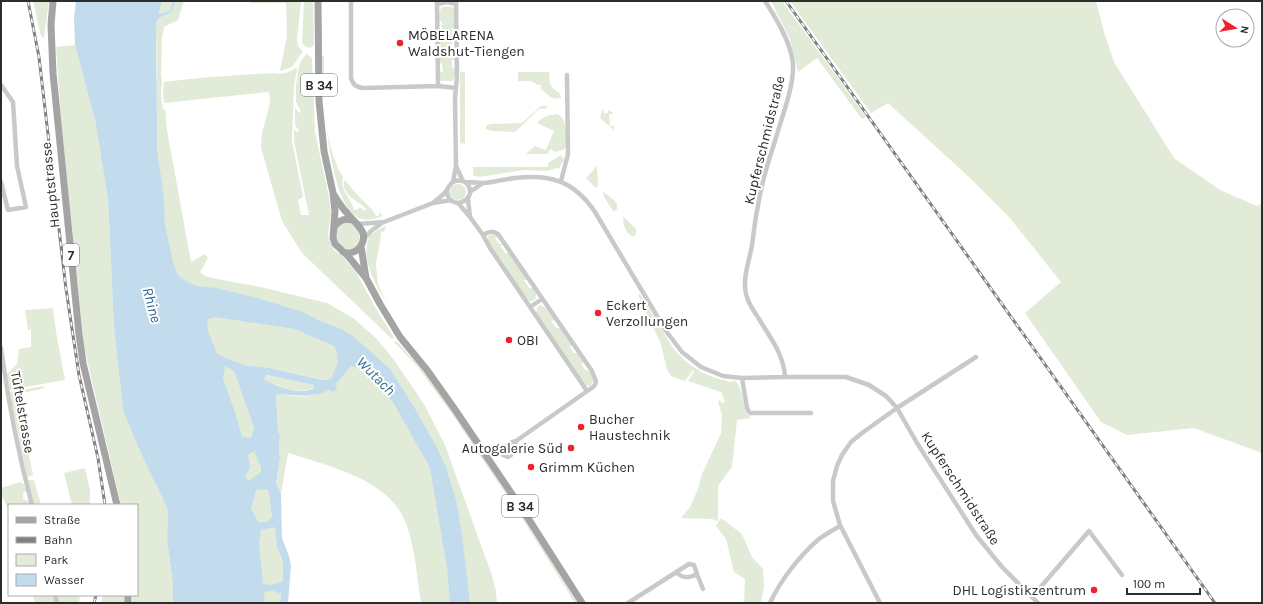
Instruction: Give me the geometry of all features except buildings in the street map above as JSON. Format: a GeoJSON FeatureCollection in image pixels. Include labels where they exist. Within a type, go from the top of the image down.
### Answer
{"type":"FeatureCollection","features":[{"type":"Feature","properties":{"kind":"main road","name":"Hauptstrasse"},"geometry":{"type":"LineString","coordinates":[[53,1],[51,25],[52,73],[79,334],[83,363],[117,504]]}},
{"type":"Feature","properties":{"kind":"main road","name":"B 34"},"geometry":{"type":"LineString","coordinates":[[318,1],[319,102],[324,151],[333,193],[335,211],[333,234],[334,241],[337,247],[366,278],[400,337],[427,370],[456,411],[524,512],[582,603]]}},
{"type":"Feature","properties":{"kind":"main road","name":"B 34"},"geometry":{"type":"LineString","coordinates":[[333,193],[363,234],[362,243],[366,278]]}},
{"type":"Feature","properties":{"kind":"main road"},"geometry":{"type":"LineString","coordinates":[[334,227],[342,220],[355,222]]}},
{"type":"Feature","properties":{"kind":"main road"},"geometry":{"type":"LineString","coordinates":[[343,252],[352,253],[356,251],[362,243]]}},
{"type":"Feature","properties":{"kind":"street"},"geometry":{"type":"LineString","coordinates":[[351,1],[351,78],[355,85],[363,88],[438,86],[456,88]]}},
{"type":"Feature","properties":{"kind":"street","name":"Kupferschmidstraße"},"geometry":{"type":"LineString","coordinates":[[765,1],[776,18],[786,40],[793,67],[790,89],[763,181],[745,285],[747,299],[774,344],[782,362],[785,377]]}},
{"type":"Feature","properties":{"kind":"street"},"geometry":{"type":"LineString","coordinates":[[438,86],[437,2],[456,2],[456,166],[453,182]]}},
{"type":"Feature","properties":{"kind":"street"},"geometry":{"type":"LineString","coordinates":[[561,182],[568,154],[567,75]]}},
{"type":"Feature","properties":{"kind":"street"},"geometry":{"type":"LineString","coordinates":[[1,85],[13,102],[17,166],[26,207],[8,210],[1,182]]}},
{"type":"Feature","properties":{"kind":"street"},"geometry":{"type":"LineString","coordinates":[[456,166],[464,182],[470,189],[468,199],[470,217]]}},
{"type":"Feature","properties":{"kind":"street","name":"Kupferschmidstraße"},"geometry":{"type":"LineString","coordinates":[[484,183],[529,177],[550,178],[571,187],[581,194],[589,203],[666,331],[682,352],[701,367],[712,373],[742,378],[846,378],[869,385],[886,396],[897,408],[917,443],[976,535],[1002,567],[1038,603]]}},
{"type":"Feature","properties":{"kind":"street"},"geometry":{"type":"LineString","coordinates":[[433,203],[453,182],[460,180],[464,182],[484,183]]}},
{"type":"Feature","properties":{"kind":"street"},"geometry":{"type":"LineString","coordinates":[[470,192],[484,183]]}},
{"type":"Feature","properties":{"kind":"street"},"geometry":{"type":"LineString","coordinates":[[447,190],[447,194],[451,200]]}},
{"type":"Feature","properties":{"kind":"street"},"geometry":{"type":"LineString","coordinates":[[458,203],[468,199]]}},
{"type":"Feature","properties":{"kind":"street"},"geometry":{"type":"LineString","coordinates":[[362,243],[371,231],[384,222],[433,203],[451,200],[458,203],[483,235],[490,248],[587,391]]}},
{"type":"Feature","properties":{"kind":"street"},"geometry":{"type":"LineString","coordinates":[[355,222],[384,222]]}},
{"type":"Feature","properties":{"kind":"street"},"geometry":{"type":"LineString","coordinates":[[483,235],[494,231],[498,234],[592,371],[596,380],[595,385],[516,441]]}},
{"type":"Feature","properties":{"kind":"street"},"geometry":{"type":"LineString","coordinates":[[530,307],[542,299]]}},
{"type":"Feature","properties":{"kind":"street","name":"Tüftelstrasse"},"geometry":{"type":"LineString","coordinates":[[1,348],[7,392],[32,504]]}},
{"type":"Feature","properties":{"kind":"street"},"geometry":{"type":"LineString","coordinates":[[880,603],[840,526],[833,501],[833,481],[837,466],[842,455],[851,442],[862,433],[897,408],[976,357]]}},
{"type":"Feature","properties":{"kind":"street"},"geometry":{"type":"LineString","coordinates":[[742,378],[749,412],[811,413]]}},
{"type":"Feature","properties":{"kind":"street"},"geometry":{"type":"LineString","coordinates":[[770,603],[780,586],[799,560],[820,539],[840,526]]}},
{"type":"Feature","properties":{"kind":"street"},"geometry":{"type":"LineString","coordinates":[[1032,597],[1089,531],[1122,575]]}},
{"type":"Feature","properties":{"kind":"street"},"geometry":{"type":"LineString","coordinates":[[628,603],[691,564],[694,565],[703,589]]}},
{"type":"Feature","properties":{"kind":"street"},"geometry":{"type":"LineString","coordinates":[[676,572],[687,578],[697,574]]}},
{"type":"Feature","properties":{"kind":"green space"},"geometry":{"type":"Polygon","coordinates":[[[33,1],[49,1],[44,38],[41,36],[33,1]]]}},
{"type":"Feature","properties":{"kind":"green space"},"geometry":{"type":"Polygon","coordinates":[[[162,1],[173,1],[170,11],[159,14],[162,1]]]}},
{"type":"Feature","properties":{"kind":"green space"},"geometry":{"type":"Polygon","coordinates":[[[176,1],[184,1],[178,20],[164,27],[162,38],[161,96],[163,109],[165,109],[167,130],[191,262],[205,254],[208,258],[200,272],[205,276],[256,286],[327,303],[353,318],[377,339],[394,360],[424,404],[445,445],[491,573],[496,591],[497,603],[421,603],[417,571],[408,528],[396,505],[370,484],[337,469],[288,453],[281,494],[276,483],[280,458],[280,436],[278,431],[276,400],[277,394],[306,397],[327,390],[332,390],[331,379],[322,380],[270,368],[244,365],[228,359],[231,368],[234,371],[254,428],[252,435],[261,462],[264,489],[268,489],[272,517],[268,528],[275,526],[277,547],[283,562],[283,581],[274,584],[281,594],[280,603],[228,603],[138,209],[157,75],[156,22],[159,18],[171,13],[176,1]]]}},
{"type":"Feature","properties":{"kind":"green space"},"geometry":{"type":"Polygon","coordinates":[[[250,1],[301,1],[297,40],[298,46],[303,51],[292,67],[280,71],[287,36],[286,3],[250,3],[250,1]]]}},
{"type":"Feature","properties":{"kind":"green space"},"geometry":{"type":"Polygon","coordinates":[[[304,1],[313,1],[314,45],[309,48],[302,42],[304,1]]]}},
{"type":"Feature","properties":{"kind":"green space"},"geometry":{"type":"Polygon","coordinates":[[[771,1],[782,1],[866,117],[862,119],[817,58],[798,72],[790,39],[771,1]]]}},
{"type":"Feature","properties":{"kind":"green space"},"geometry":{"type":"Polygon","coordinates":[[[790,1],[1096,1],[1114,62],[1174,158],[1220,190],[1257,206],[1262,203],[1262,453],[1194,428],[1127,435],[1101,422],[1025,313],[1061,282],[1009,217],[968,176],[888,103],[871,113],[790,1]]]}},
{"type":"Feature","properties":{"kind":"green space"},"geometry":{"type":"Polygon","coordinates":[[[442,7],[452,7],[455,14],[455,30],[452,28],[452,36],[455,40],[452,38],[452,47],[455,50],[455,61],[452,59],[452,67],[456,70],[452,81],[439,80],[439,71],[443,73],[442,64],[439,62],[439,40],[442,42],[442,34],[439,29],[442,31],[442,22],[439,20],[439,17],[442,7]]]}},
{"type":"Feature","properties":{"kind":"green space"},"geometry":{"type":"Polygon","coordinates":[[[75,45],[95,120],[108,199],[114,328],[123,409],[139,449],[168,510],[167,540],[173,584],[173,603],[132,603],[133,596],[138,596],[138,504],[121,504],[84,347],[61,118],[56,47],[75,45]]]}},
{"type":"Feature","properties":{"kind":"green space"},"geometry":{"type":"Polygon","coordinates":[[[306,54],[312,59],[315,132],[329,197],[331,214],[328,235],[329,240],[334,250],[344,258],[356,272],[394,338],[392,339],[302,253],[282,221],[261,148],[262,133],[270,103],[269,92],[164,103],[164,82],[220,76],[278,74],[289,72],[296,68],[292,141],[303,197],[298,200],[301,215],[309,215],[294,141],[294,130],[297,132],[299,131],[295,125],[295,107],[299,113],[301,112],[296,102],[296,85],[299,66],[306,54]]]}},
{"type":"Feature","properties":{"kind":"green space"},"geometry":{"type":"Polygon","coordinates":[[[322,56],[324,56],[325,110],[324,93],[322,56]]]}},
{"type":"Feature","properties":{"kind":"green space"},"geometry":{"type":"Polygon","coordinates":[[[460,72],[465,72],[465,144],[460,143],[460,72]]]}},
{"type":"Feature","properties":{"kind":"green space"},"geometry":{"type":"Polygon","coordinates":[[[518,72],[549,72],[550,84],[560,94],[561,98],[549,96],[540,88],[540,84],[538,85],[531,81],[518,81],[518,72]]]}},
{"type":"Feature","properties":{"kind":"green space"},"geometry":{"type":"Polygon","coordinates":[[[541,106],[547,106],[547,108],[538,110],[515,132],[491,131],[486,129],[486,126],[490,124],[522,123],[541,106]]]}},
{"type":"Feature","properties":{"kind":"green space"},"geometry":{"type":"Polygon","coordinates":[[[602,110],[604,113],[608,113],[608,110],[612,112],[613,114],[609,114],[610,126],[614,126],[614,130],[600,118],[602,110]]]}},
{"type":"Feature","properties":{"kind":"green space"},"geometry":{"type":"Polygon","coordinates":[[[557,114],[561,116],[565,124],[566,147],[563,150],[555,152],[551,149],[547,154],[526,154],[535,146],[546,150],[554,131],[539,124],[538,121],[549,115],[557,114]]]}},
{"type":"Feature","properties":{"kind":"green space"},"geometry":{"type":"Polygon","coordinates":[[[326,122],[331,149],[343,177],[342,182],[344,191],[353,205],[354,210],[360,207],[364,211],[366,209],[347,193],[344,185],[345,180],[376,216],[379,216],[379,212],[383,216],[370,220],[360,219],[347,206],[339,189],[333,167],[326,122]]]}},
{"type":"Feature","properties":{"kind":"green space"},"geometry":{"type":"Polygon","coordinates":[[[561,155],[564,159],[559,169],[557,168],[546,171],[525,170],[478,177],[473,175],[473,167],[548,167],[548,163],[561,155]]]}},
{"type":"Feature","properties":{"kind":"green space"},"geometry":{"type":"Polygon","coordinates":[[[597,166],[598,186],[596,188],[586,178],[597,166]]]}},
{"type":"Feature","properties":{"kind":"green space"},"geometry":{"type":"Polygon","coordinates":[[[458,184],[464,186],[466,192],[464,198],[458,200],[452,198],[450,192],[452,186],[458,184]]]}},
{"type":"Feature","properties":{"kind":"green space"},"geometry":{"type":"Polygon","coordinates":[[[603,191],[617,203],[617,209],[615,211],[613,211],[604,197],[603,191]]]}},
{"type":"Feature","properties":{"kind":"green space"},"geometry":{"type":"Polygon","coordinates":[[[623,216],[636,229],[636,234],[633,237],[625,228],[623,216]]]}},
{"type":"Feature","properties":{"kind":"green space"},"geometry":{"type":"Polygon","coordinates":[[[344,221],[354,225],[359,234],[359,241],[352,249],[344,248],[337,240],[336,228],[344,221]]]}},
{"type":"Feature","properties":{"kind":"green space"},"geometry":{"type":"Polygon","coordinates":[[[386,225],[384,232],[381,231],[381,235],[379,237],[381,236],[376,264],[378,284],[386,302],[373,279],[367,261],[366,252],[370,235],[386,225]]]}},
{"type":"Feature","properties":{"kind":"green space"},"geometry":{"type":"Polygon","coordinates":[[[492,234],[499,238],[495,238],[499,244],[504,245],[500,245],[505,253],[509,253],[528,280],[524,280],[529,288],[533,288],[536,293],[536,298],[533,301],[530,301],[525,297],[489,244],[488,236],[492,234]]]}},
{"type":"Feature","properties":{"kind":"green space"},"geometry":{"type":"Polygon","coordinates":[[[640,294],[673,348],[684,360],[709,375],[731,382],[736,381],[741,392],[746,413],[750,416],[750,418],[737,420],[732,467],[718,486],[718,521],[712,519],[681,518],[690,507],[698,489],[702,474],[721,433],[722,415],[718,402],[719,400],[722,403],[725,402],[723,396],[721,392],[688,381],[694,371],[693,370],[685,381],[671,376],[667,370],[661,344],[638,295],[640,294]]]}},
{"type":"Feature","properties":{"kind":"green space"},"geometry":{"type":"Polygon","coordinates":[[[540,305],[547,309],[552,315],[555,320],[551,321],[556,328],[560,328],[573,346],[569,346],[574,353],[578,353],[584,363],[581,363],[585,370],[590,371],[593,382],[590,386],[583,383],[538,316],[536,310],[540,305]]]}},
{"type":"Feature","properties":{"kind":"green space"},"geometry":{"type":"Polygon","coordinates":[[[53,308],[65,380],[9,390],[7,374],[17,364],[19,349],[31,347],[31,330],[28,330],[25,310],[53,308]]]}},
{"type":"Feature","properties":{"kind":"green space"},"geometry":{"type":"Polygon","coordinates":[[[395,341],[428,375],[444,397],[577,603],[575,603],[520,515],[452,414],[417,366],[394,342],[395,341]]]}},
{"type":"Feature","properties":{"kind":"green space"},"geometry":{"type":"Polygon","coordinates":[[[265,375],[314,385],[314,388],[302,391],[288,389],[275,385],[264,379],[265,375]]]}},
{"type":"Feature","properties":{"kind":"green space"},"geometry":{"type":"Polygon","coordinates":[[[44,386],[44,388],[16,395],[33,475],[27,477],[9,392],[44,386]]]}},
{"type":"Feature","properties":{"kind":"green space"},"geometry":{"type":"Polygon","coordinates":[[[85,468],[90,490],[90,504],[72,504],[64,473],[85,468]]]}},
{"type":"Feature","properties":{"kind":"green space"},"geometry":{"type":"Polygon","coordinates":[[[27,480],[34,480],[41,504],[33,504],[27,480]]]}},
{"type":"Feature","properties":{"kind":"green space"},"geometry":{"type":"Polygon","coordinates":[[[20,482],[24,484],[26,491],[23,493],[23,499],[29,501],[30,504],[8,504],[8,509],[1,494],[1,488],[20,482]]]}},
{"type":"Feature","properties":{"kind":"green space"},"geometry":{"type":"Polygon","coordinates":[[[721,518],[742,534],[752,557],[763,569],[764,587],[761,603],[744,603],[745,579],[734,572],[726,539],[716,526],[721,518]]]}},
{"type":"Feature","properties":{"kind":"green space"},"geometry":{"type":"Polygon","coordinates":[[[33,596],[53,596],[56,603],[35,603],[33,596]]]}},
{"type":"Feature","properties":{"kind":"green space"},"geometry":{"type":"Polygon","coordinates":[[[57,596],[80,596],[79,603],[59,603],[57,596]]]}},
{"type":"Feature","properties":{"kind":"green space"},"geometry":{"type":"Polygon","coordinates":[[[103,596],[126,596],[125,603],[101,603],[103,596]]]}},
{"type":"Feature","properties":{"kind":"water"},"geometry":{"type":"Polygon","coordinates":[[[76,1],[162,1],[159,14],[170,11],[173,1],[176,1],[171,13],[159,18],[156,22],[157,151],[163,190],[165,225],[173,262],[178,275],[184,280],[197,286],[216,288],[257,298],[303,312],[353,336],[390,369],[414,407],[446,467],[456,500],[462,535],[470,603],[450,603],[447,568],[430,468],[393,402],[374,379],[358,367],[351,366],[336,384],[337,388],[334,392],[329,390],[316,395],[304,396],[277,394],[276,400],[278,431],[280,436],[280,458],[276,483],[281,494],[282,538],[291,566],[288,603],[280,603],[281,594],[274,591],[264,592],[265,603],[173,603],[173,584],[167,540],[168,510],[139,449],[123,410],[114,328],[108,199],[95,120],[75,45],[74,18],[76,1]],[[215,317],[208,319],[207,328],[217,354],[244,365],[270,368],[322,380],[331,379],[338,363],[337,353],[334,346],[295,329],[215,317]],[[225,366],[223,379],[242,437],[251,438],[254,428],[234,371],[225,366]],[[266,375],[264,379],[295,391],[314,388],[314,385],[266,375]],[[254,451],[248,455],[250,468],[245,477],[249,481],[261,472],[261,467],[254,451]],[[268,489],[256,490],[251,509],[258,522],[267,522],[272,517],[268,489]],[[275,527],[261,530],[259,544],[263,584],[271,585],[283,581],[283,562],[277,547],[275,527]]]}},
{"type":"Feature","properties":{"kind":"railway"},"geometry":{"type":"LineString","coordinates":[[28,1],[39,57],[66,289],[79,375],[98,458],[105,504]]}},
{"type":"Feature","properties":{"kind":"railway"},"geometry":{"type":"LineString","coordinates":[[786,1],[1215,603]]}},
{"type":"Feature","properties":{"kind":"railway"},"geometry":{"type":"LineString","coordinates":[[94,603],[96,596]]}},
{"type":"Feature","properties":{"kind":"place","name":"MÖBELARENA Waldshut-Tiengen"},"geometry":{"type":"Point","coordinates":[400,43]}},
{"type":"Feature","properties":{"kind":"place","name":"Eckert Verzollungen"},"geometry":{"type":"Point","coordinates":[598,313]}},
{"type":"Feature","properties":{"kind":"place","name":"OBI"},"geometry":{"type":"Point","coordinates":[509,340]}},
{"type":"Feature","properties":{"kind":"place","name":"Bucher Haustechnik"},"geometry":{"type":"Point","coordinates":[581,427]}},
{"type":"Feature","properties":{"kind":"place","name":"Autogalerie Süd"},"geometry":{"type":"Point","coordinates":[571,448]}},
{"type":"Feature","properties":{"kind":"place","name":"Grimm Küchen"},"geometry":{"type":"Point","coordinates":[531,467]}},
{"type":"Feature","properties":{"kind":"place","name":"DHL Logistikzentrum"},"geometry":{"type":"Point","coordinates":[1094,590]}},
{"type":"Feature","properties":{"kind":"water label","name":"Rhine"},"geometry":{"type":"Point","coordinates":[152,305]}},
{"type":"Feature","properties":{"kind":"water label","name":"Wutach"},"geometry":{"type":"Point","coordinates":[376,376]}}]}
